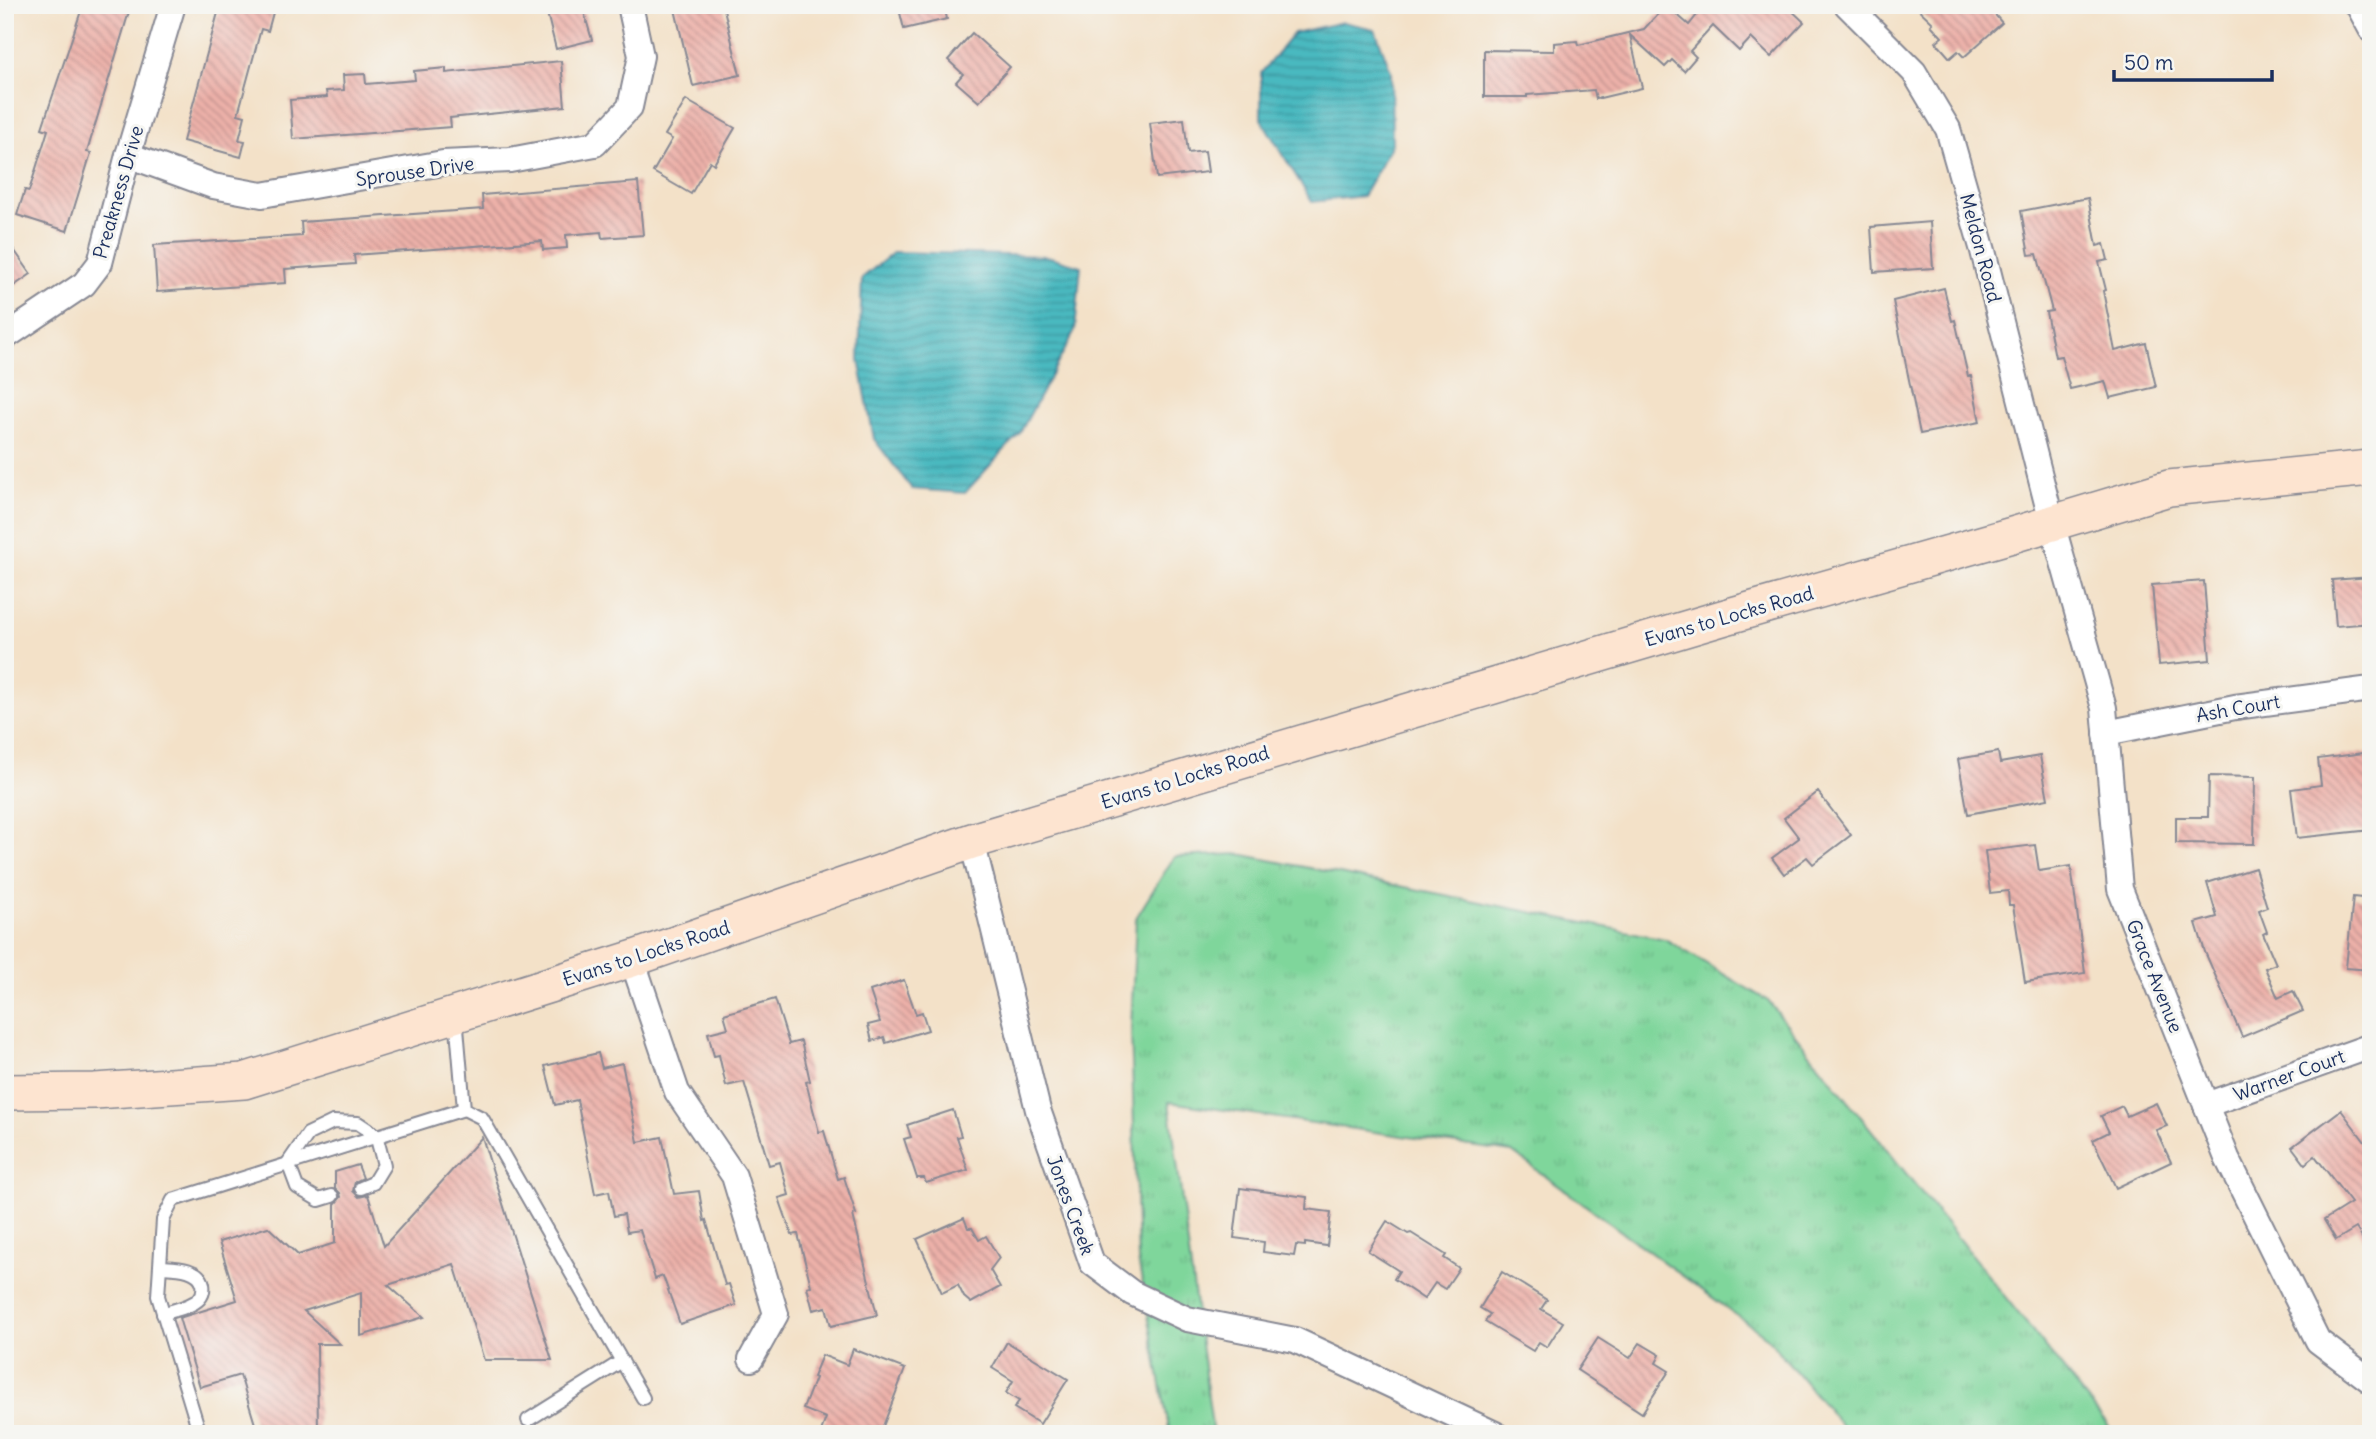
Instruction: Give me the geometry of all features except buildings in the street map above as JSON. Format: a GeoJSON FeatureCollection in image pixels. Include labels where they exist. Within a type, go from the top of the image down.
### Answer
{"type":"FeatureCollection","features":[{"type":"Feature","properties":{"kind":"street","name":"Preakness Drive"},"geometry":{"type":"LineString","coordinates":[[5,337],[84,284],[100,263],[128,155],[173,5]]}},
{"type":"Feature","properties":{"kind":"street","name":"Sprouse Drive"},"geometry":{"type":"LineString","coordinates":[[128,155],[213,186],[262,195],[443,163],[510,160],[595,144],[630,107],[641,56],[630,5]]}},
{"type":"Feature","properties":{"kind":"street","name":"Meldon Road"},"geometry":{"type":"LineString","coordinates":[[1847,5],[1914,72],[1948,129],[1983,251],[2052,523]]}},
{"type":"Feature","properties":{"kind":"street"},"geometry":{"type":"LineString","coordinates":[[2358,5],[2371,29]]}},
{"type":"Feature","properties":{"kind":"street","name":"Evans to Locks Road"},"geometry":{"type":"LineString","coordinates":[[5,1092],[95,1091],[244,1082],[632,959],[972,841],[2169,488],[2371,468]]}},
{"type":"Feature","properties":{"kind":"street","name":"Grace Avenue"},"geometry":{"type":"LineString","coordinates":[[2052,523],[2104,708],[2120,889],[2227,1158],[2318,1341],[2371,1381]]}},
{"type":"Feature","properties":{"kind":"street","name":"Ash Court"},"geometry":{"type":"LineString","coordinates":[[2106,733],[2235,707],[2371,689]]}},
{"type":"Feature","properties":{"kind":"street","name":"Jones Creek"},"geometry":{"type":"LineString","coordinates":[[972,841],[1038,1110],[1092,1263],[1132,1293],[1187,1319],[1295,1340],[1496,1434]]}},
{"type":"Feature","properties":{"kind":"street"},"geometry":{"type":"LineString","coordinates":[[632,959],[677,1092],[734,1176],[776,1314],[751,1359]]}},
{"type":"Feature","properties":{"kind":"street","name":"Warner Court"},"geometry":{"type":"LineString","coordinates":[[2206,1105],[2371,1046]]}},
{"type":"Feature","properties":{"kind":"lane"},"geometry":{"type":"LineString","coordinates":[[456,1015],[464,1108]]}},
{"type":"Feature","properties":{"kind":"lane"},"geometry":{"type":"LineString","coordinates":[[200,1434],[158,1296],[163,1220],[173,1200],[464,1108],[482,1118],[643,1398]]}},
{"type":"Feature","properties":{"kind":"lane"},"geometry":{"type":"LineString","coordinates":[[288,1163],[307,1133],[332,1122],[358,1124],[376,1135],[384,1165],[373,1183],[361,1188]]}},
{"type":"Feature","properties":{"kind":"lane"},"geometry":{"type":"LineString","coordinates":[[288,1163],[297,1187],[318,1200],[332,1196]]}},
{"type":"Feature","properties":{"kind":"lane"},"geometry":{"type":"LineString","coordinates":[[160,1267],[193,1272],[201,1279],[204,1288],[201,1298],[195,1303],[163,1314]]}},
{"type":"Feature","properties":{"kind":"lane"},"geometry":{"type":"LineString","coordinates":[[528,1420],[622,1361]]}},
{"type":"Feature","properties":{"kind":"green space"},"geometry":{"type":"Polygon","coordinates":[[[1239,854],[1665,939],[1768,1001],[2115,1434],[1848,1434],[1768,1338],[1512,1152],[1169,1102],[1213,1434],[1170,1434],[1138,1260],[1131,1028],[1136,918],[1174,857],[1239,854]]]}},
{"type":"Feature","properties":{"kind":"water"},"geometry":{"type":"Polygon","coordinates":[[[1343,22],[1375,29],[1391,71],[1392,144],[1363,196],[1312,202],[1261,119],[1261,73],[1294,33],[1343,22]]]}},
{"type":"Feature","properties":{"kind":"water"},"geometry":{"type":"Polygon","coordinates":[[[894,252],[1047,256],[1081,266],[1075,331],[1020,433],[965,493],[912,489],[874,439],[859,360],[862,278],[894,252]]]}}]}
